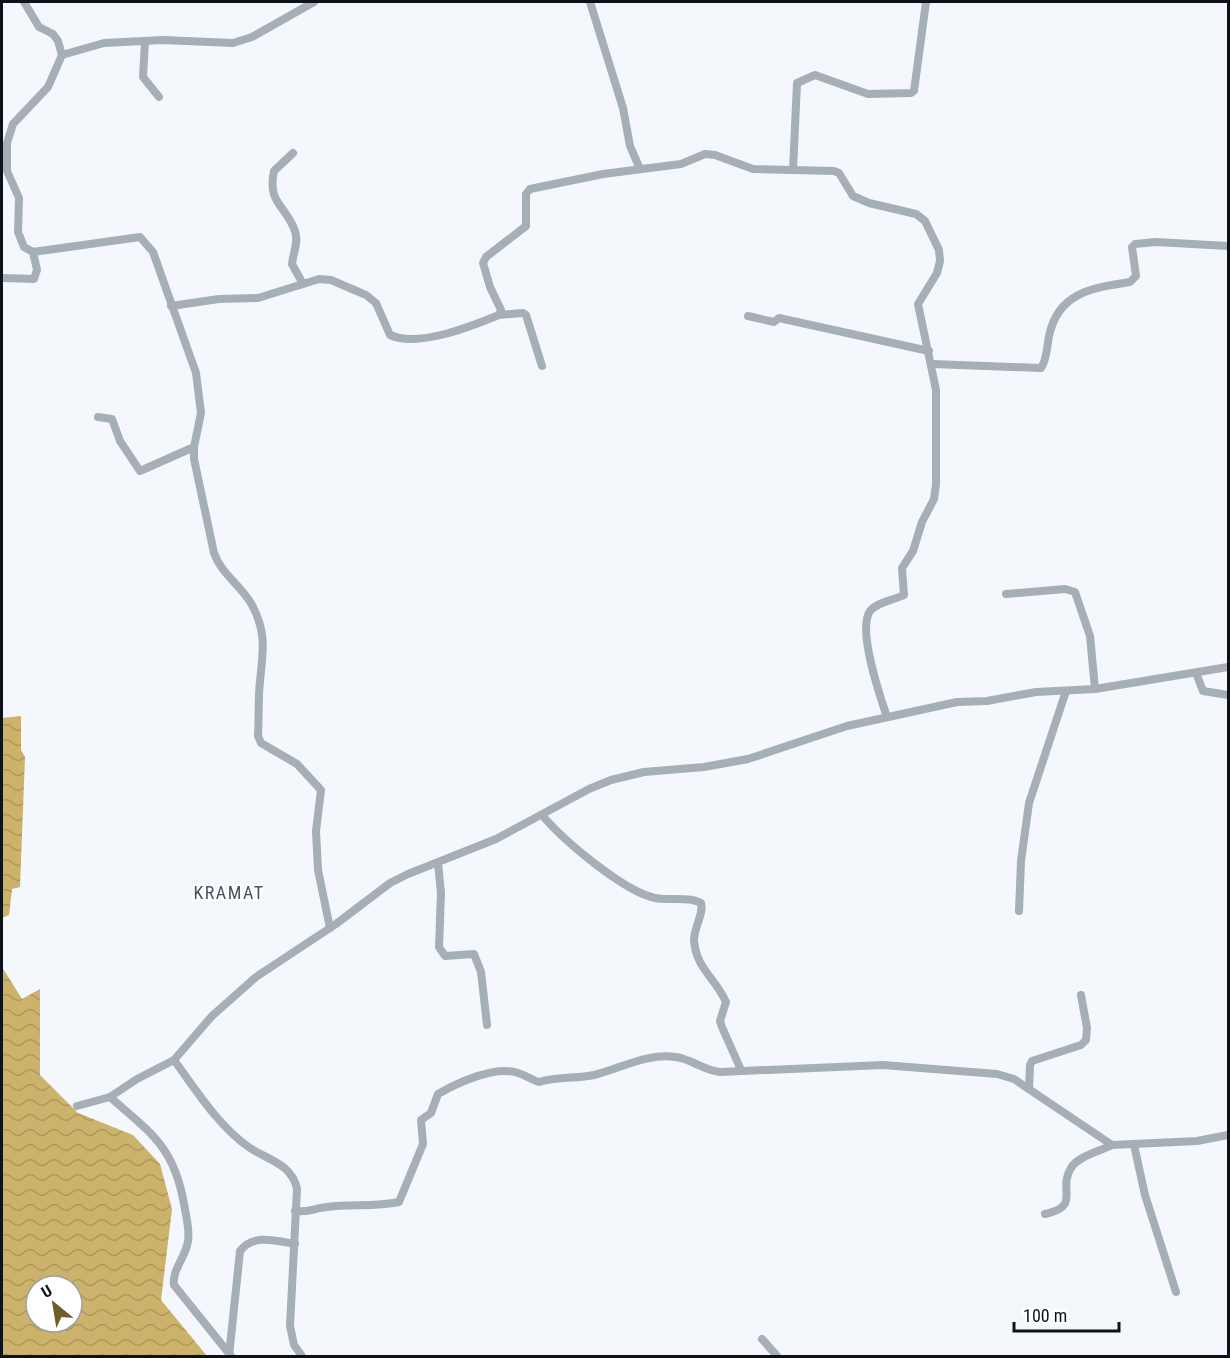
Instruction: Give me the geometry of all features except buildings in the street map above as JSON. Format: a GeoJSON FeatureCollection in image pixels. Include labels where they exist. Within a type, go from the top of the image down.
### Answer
{"type":"FeatureCollection","features":[{"type":"Feature","properties":{"kind":"street"},"geometry":{"type":"LineString","coordinates":[[24,2],[39,27],[53,34],[58,41],[62,55],[48,87],[13,124],[7,143],[7,171],[19,198],[18,232],[24,247],[33,252],[140,237],[153,252],[196,373],[201,413],[194,447],[200,490],[216,560],[251,604],[264,638],[265,656],[260,681],[258,736],[261,743],[297,764],[321,790],[316,831],[317,850],[330,928]]}},
{"type":"Feature","properties":{"kind":"street"},"geometry":{"type":"LineString","coordinates":[[62,55],[104,44],[233,43],[252,37],[314,2]]}},
{"type":"Feature","properties":{"kind":"street"},"geometry":{"type":"LineString","coordinates":[[590,2],[623,108],[630,146],[640,169]]}},
{"type":"Feature","properties":{"kind":"street"},"geometry":{"type":"LineString","coordinates":[[794,170],[797,82],[815,75],[868,94],[911,93],[914,91],[926,2]]}},
{"type":"Feature","properties":{"kind":"street"},"geometry":{"type":"LineString","coordinates":[[145,42],[143,77],[159,97]]}},
{"type":"Feature","properties":{"kind":"street"},"geometry":{"type":"LineString","coordinates":[[293,153],[274,171],[272,192],[277,205],[295,230],[297,242],[292,264],[303,284]]}},
{"type":"Feature","properties":{"kind":"street"},"geometry":{"type":"LineString","coordinates":[[499,315],[501,310],[490,287],[483,263],[486,257],[526,226],[526,194],[530,189],[681,164],[705,154],[715,155],[753,169],[834,171],[839,173],[853,196],[869,203],[916,214],[925,221],[939,250],[940,261],[937,273],[918,304],[936,390],[934,499],[922,522],[913,550],[902,568],[904,595],[871,610],[867,624],[867,650],[887,717]]}},
{"type":"Feature","properties":{"kind":"street"},"geometry":{"type":"LineString","coordinates":[[932,364],[1041,368],[1044,365],[1054,317],[1061,307],[1077,295],[1130,282],[1136,276],[1132,248],[1135,244],[1156,242],[1228,246]]}},
{"type":"Feature","properties":{"kind":"street"},"geometry":{"type":"LineString","coordinates":[[2,278],[29,280],[36,278],[33,252]]}},
{"type":"Feature","properties":{"kind":"street"},"geometry":{"type":"LineString","coordinates":[[171,306],[219,299],[258,298],[319,279],[331,280],[366,295],[382,313],[390,335],[399,339],[415,339],[469,328],[499,315],[523,313],[526,315],[542,366]]}},
{"type":"Feature","properties":{"kind":"street"},"geometry":{"type":"LineString","coordinates":[[748,316],[774,322],[779,318],[929,351]]}},
{"type":"Feature","properties":{"kind":"street"},"geometry":{"type":"LineString","coordinates":[[98,417],[113,420],[120,441],[140,471],[194,447]]}},
{"type":"Feature","properties":{"kind":"street"},"geometry":{"type":"LineString","coordinates":[[1006,594],[1065,589],[1075,592],[1090,636],[1095,689]]}},
{"type":"Feature","properties":{"kind":"street"},"geometry":{"type":"LineString","coordinates":[[77,1106],[110,1097],[137,1079],[174,1060],[213,1016],[250,981],[330,928],[390,884],[496,839],[611,780],[644,772],[704,767],[748,759],[847,726],[957,702],[987,702],[1036,693],[1095,689],[1228,667]]}},
{"type":"Feature","properties":{"kind":"street"},"geometry":{"type":"LineString","coordinates":[[1196,673],[1203,691],[1228,695]]}},
{"type":"Feature","properties":{"kind":"street"},"geometry":{"type":"LineString","coordinates":[[1019,911],[1021,861],[1029,803],[1066,691]]}},
{"type":"Feature","properties":{"kind":"street"},"geometry":{"type":"LineString","coordinates":[[542,815],[567,842],[631,886],[654,898],[701,903],[703,908],[694,927],[695,948],[701,969],[715,984],[726,1002],[720,1021],[741,1070]]}},
{"type":"Feature","properties":{"kind":"street"},"geometry":{"type":"LineString","coordinates":[[438,863],[441,902],[440,947],[445,956],[474,954],[481,972],[487,1025]]}},
{"type":"Feature","properties":{"kind":"street"},"geometry":{"type":"LineString","coordinates":[[1029,1089],[1032,1061],[1081,1045],[1086,1040],[1087,1028],[1081,995]]}},
{"type":"Feature","properties":{"kind":"street"},"geometry":{"type":"LineString","coordinates":[[295,1211],[399,1202],[423,1144],[421,1120],[431,1113],[438,1094],[475,1076],[518,1072],[539,1082],[557,1076],[593,1075],[630,1061],[666,1056],[679,1057],[703,1070],[720,1072],[840,1069],[883,1065],[997,1074],[1014,1079],[1112,1145]]}},
{"type":"Feature","properties":{"kind":"street"},"geometry":{"type":"LineString","coordinates":[[174,1060],[228,1128],[249,1148],[281,1164],[293,1178],[297,1189],[290,1326],[294,1345],[302,1356]]}},
{"type":"Feature","properties":{"kind":"street"},"geometry":{"type":"LineString","coordinates":[[110,1097],[160,1143],[173,1161],[182,1192],[188,1240],[174,1273],[174,1285],[230,1356]]}},
{"type":"Feature","properties":{"kind":"street"},"geometry":{"type":"LineString","coordinates":[[1045,1214],[1059,1211],[1066,1204],[1071,1167],[1078,1161],[1112,1145],[1197,1141],[1228,1135]]}},
{"type":"Feature","properties":{"kind":"street"},"geometry":{"type":"LineString","coordinates":[[1134,1145],[1145,1195],[1176,1292]]}},
{"type":"Feature","properties":{"kind":"street"},"geometry":{"type":"LineString","coordinates":[[230,1356],[240,1251],[246,1244],[261,1239],[295,1244]]}},
{"type":"Feature","properties":{"kind":"street"},"geometry":{"type":"LineString","coordinates":[[762,1339],[777,1356]]}},
{"type":"Feature","properties":{"kind":"water"},"geometry":{"type":"Polygon","coordinates":[[[21,716],[21,750],[25,757],[20,887],[12,889],[9,915],[2,918],[2,718],[21,716]]]}},
{"type":"Feature","properties":{"kind":"water"},"geometry":{"type":"Polygon","coordinates":[[[2,967],[22,999],[40,989],[40,1075],[78,1113],[133,1135],[160,1164],[172,1209],[161,1300],[207,1356],[2,1356],[2,967]]]}},
{"type":"Feature","properties":{"kind":"district","name":"KRAMAT"},"geometry":{"type":"Point","coordinates":[229,893]}}]}
